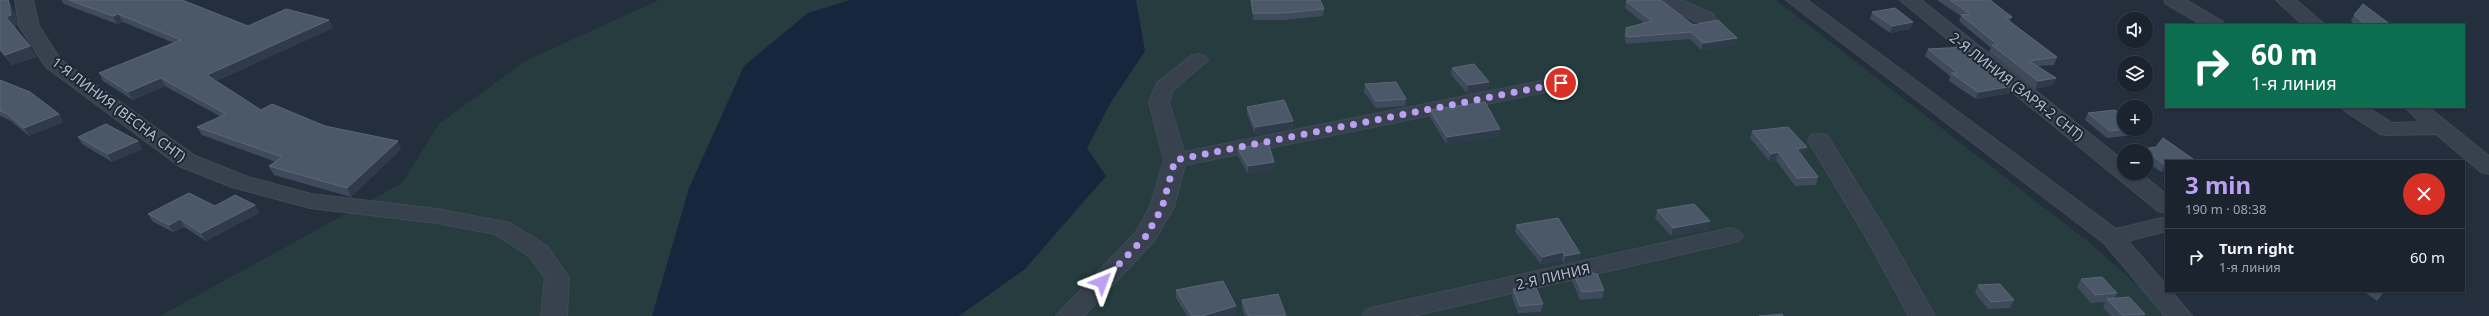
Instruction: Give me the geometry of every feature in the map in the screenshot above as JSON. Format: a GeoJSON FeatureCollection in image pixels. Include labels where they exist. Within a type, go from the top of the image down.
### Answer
{"type":"FeatureCollection","features":[{"type":"Feature","properties":{"kind":"street","name":"1-Я ЛИНИЯ (ВЕСНА СНТ)"},"geometry":{"type":"LineString","coordinates":[[24,0],[29,26],[53,63],[187,161],[240,182],[310,201],[437,216],[502,228],[538,251],[556,278],[554,316]]}},
{"type":"Feature","properties":{"kind":"street"},"geometry":{"type":"LineString","coordinates":[[1666,0],[1706,18]]}},
{"type":"Feature","properties":{"kind":"street"},"geometry":{"type":"LineString","coordinates":[[1796,0],[2112,238],[2179,316]]}},
{"type":"Feature","properties":{"kind":"street","name":"2-Я ЛИНИЯ (ЗАРЯ-2 СНТ)"},"geometry":{"type":"LineString","coordinates":[[1909,0],[2117,166]]}},
{"type":"Feature","properties":{"kind":"street"},"geometry":{"type":"LineString","coordinates":[[2174,0],[2213,24]]}},
{"type":"Feature","properties":{"kind":"street"},"geometry":{"type":"LineString","coordinates":[[2285,0],[2314,24]]}},
{"type":"Feature","properties":{"kind":"street"},"geometry":{"type":"LineString","coordinates":[[1069,316],[1146,236],[1162,208],[1175,160],[1159,102],[1164,87],[1198,60]]}},
{"type":"Feature","properties":{"kind":"street"},"geometry":{"type":"LineString","coordinates":[[1175,160],[1561,83]]}},
{"type":"Feature","properties":{"kind":"street"},"geometry":{"type":"LineString","coordinates":[[2354,108],[2388,129],[2440,128]]}},
{"type":"Feature","properties":{"kind":"street"},"geometry":{"type":"LineString","coordinates":[[2416,108],[2489,167]]}},
{"type":"Feature","properties":{"kind":"street"},"geometry":{"type":"LineString","coordinates":[[1819,140],[1878,237],[1922,316]]}},
{"type":"Feature","properties":{"kind":"street","name":"2-Я ЛИНИЯ (ЗАРЯ-2 СНТ)"},"geometry":{"type":"LineString","coordinates":[[2135,180],[2165,205]]}},
{"type":"Feature","properties":{"kind":"street"},"geometry":{"type":"LineString","coordinates":[[2112,238],[2165,224]]}},
{"type":"Feature","properties":{"kind":"street","name":"2-Я ЛИНИЯ"},"geometry":{"type":"LineString","coordinates":[[1375,316],[1731,236]]}},
{"type":"Feature","properties":{"kind":"green space"},"geometry":{"type":"Polygon","coordinates":[[[659,0],[1776,0],[2091,244],[2172,316],[160,316],[402,183],[439,124],[525,61],[659,0]]]}},
{"type":"Feature","properties":{"kind":"water"},"geometry":{"type":"Polygon","coordinates":[[[850,0],[1136,0],[1145,51],[1111,102],[1087,148],[1106,176],[1025,269],[959,316],[652,316],[689,188],[744,66],[808,13],[850,0]]]}},
{"type":"Feature","properties":{"kind":"building"},"geometry":{"type":"Polygon","coordinates":[[[0,0],[8,0],[11,15],[6,17],[30,46],[5,55],[0,49],[0,0]]]}},
{"type":"Feature","properties":{"kind":"building"},"geometry":{"type":"Polygon","coordinates":[[[69,0],[182,0],[248,26],[286,9],[329,20],[207,75],[261,110],[272,104],[325,126],[398,141],[347,188],[269,166],[282,157],[197,127],[226,114],[161,78],[128,92],[99,73],[181,40],[118,14],[113,16],[69,0]]]}},
{"type":"Feature","properties":{"kind":"building"},"geometry":{"type":"Polygon","coordinates":[[[1251,0],[1320,0],[1324,9],[1284,13],[1253,13],[1251,0]]]}},
{"type":"Feature","properties":{"kind":"building"},"geometry":{"type":"Polygon","coordinates":[[[1661,0],[1693,25],[1718,20],[1737,38],[1703,43],[1691,32],[1627,37],[1626,28],[1652,21],[1626,1],[1661,0]]]}},
{"type":"Feature","properties":{"kind":"building"},"geometry":{"type":"Polygon","coordinates":[[[1950,0],[1990,0],[2012,17],[2005,18],[2057,57],[2029,61],[2056,78],[2038,81],[1992,45],[1998,45],[1961,15],[1970,14],[1950,0]]]}},
{"type":"Feature","properties":{"kind":"building"},"geometry":{"type":"Polygon","coordinates":[[[2363,4],[2390,24],[2365,24],[2354,15],[2363,4]]]}},
{"type":"Feature","properties":{"kind":"building"},"geometry":{"type":"Polygon","coordinates":[[[1895,8],[1913,22],[1892,26],[1872,12],[1895,8]]]}},
{"type":"Feature","properties":{"kind":"building"},"geometry":{"type":"Polygon","coordinates":[[[1966,47],[2014,86],[1978,92],[1951,73],[1958,73],[1928,49],[1966,47]]]}},
{"type":"Feature","properties":{"kind":"building"},"geometry":{"type":"Polygon","coordinates":[[[1474,64],[1489,82],[1468,85],[1452,68],[1474,64]]]}},
{"type":"Feature","properties":{"kind":"building"},"geometry":{"type":"Polygon","coordinates":[[[0,80],[30,92],[59,114],[24,128],[6,113],[0,111],[0,80]]]}},
{"type":"Feature","properties":{"kind":"building"},"geometry":{"type":"Polygon","coordinates":[[[1396,82],[1406,99],[1376,101],[1365,84],[1396,82]]]}},
{"type":"Feature","properties":{"kind":"building"},"geometry":{"type":"Polygon","coordinates":[[[1284,100],[1293,121],[1255,127],[1247,107],[1284,100]]]}},
{"type":"Feature","properties":{"kind":"building"},"geometry":{"type":"Polygon","coordinates":[[[1485,102],[1500,129],[1447,137],[1430,110],[1485,102]]]}},
{"type":"Feature","properties":{"kind":"building"},"geometry":{"type":"Polygon","coordinates":[[[2115,110],[2117,112],[2117,130],[2110,131],[2088,113],[2115,110]]]}},
{"type":"Feature","properties":{"kind":"building"},"geometry":{"type":"Polygon","coordinates":[[[106,124],[138,141],[108,154],[78,137],[106,124]]]}},
{"type":"Feature","properties":{"kind":"building"},"geometry":{"type":"Polygon","coordinates":[[[1788,127],[1807,147],[1797,149],[1818,177],[1797,178],[1778,152],[1771,154],[1752,131],[1788,127]]]}},
{"type":"Feature","properties":{"kind":"building"},"geometry":{"type":"Polygon","coordinates":[[[2163,138],[2195,160],[2165,160],[2165,165],[2153,156],[2153,147],[2156,147],[2163,138]]]}},
{"type":"Feature","properties":{"kind":"building"},"geometry":{"type":"Polygon","coordinates":[[[1268,142],[1274,162],[1248,166],[1238,149],[1268,142]]]}},
{"type":"Feature","properties":{"kind":"building"},"geometry":{"type":"Polygon","coordinates":[[[189,193],[215,206],[235,195],[255,205],[201,233],[180,219],[169,225],[148,214],[189,193]]]}},
{"type":"Feature","properties":{"kind":"building"},"geometry":{"type":"Polygon","coordinates":[[[1694,204],[1710,221],[1673,228],[1657,210],[1694,204]]]}},
{"type":"Feature","properties":{"kind":"building"},"geometry":{"type":"Polygon","coordinates":[[[1558,218],[1580,253],[1565,256],[1563,252],[1542,257],[1516,225],[1558,218]]]}},
{"type":"Feature","properties":{"kind":"building"},"geometry":{"type":"Polygon","coordinates":[[[1590,269],[1594,274],[1597,274],[1604,290],[1582,292],[1573,273],[1590,269]]]}},
{"type":"Feature","properties":{"kind":"building"},"geometry":{"type":"Polygon","coordinates":[[[2102,277],[2117,293],[2095,295],[2081,279],[2102,277]]]}},
{"type":"Feature","properties":{"kind":"building"},"geometry":{"type":"Polygon","coordinates":[[[1223,281],[1236,306],[1202,316],[1192,316],[1176,290],[1223,281]]]}},
{"type":"Feature","properties":{"kind":"building"},"geometry":{"type":"Polygon","coordinates":[[[2000,284],[2014,300],[1991,302],[1978,285],[2000,284]]]}},
{"type":"Feature","properties":{"kind":"building"},"geometry":{"type":"Polygon","coordinates":[[[1536,288],[1543,304],[1520,306],[1513,289],[1536,288]]]}},
{"type":"Feature","properties":{"kind":"building"},"geometry":{"type":"Polygon","coordinates":[[[1278,294],[1286,316],[1249,316],[1242,300],[1278,294]]]}},
{"type":"Feature","properties":{"kind":"building"},"geometry":{"type":"Polygon","coordinates":[[[2129,297],[2145,314],[2122,315],[2107,299],[2129,297]]]}},
{"type":"Feature","properties":{"kind":"building"},"geometry":{"type":"Polygon","coordinates":[[[1782,314],[1783,316],[1759,316],[1782,314]]]}},
{"type":"Feature","properties":{"kind":"route"},"geometry":{"type":"LineString","coordinates":[[1102,282],[1146,236],[1162,208],[1175,160],[1303,135],[1378,118],[1561,83]]}}]}
